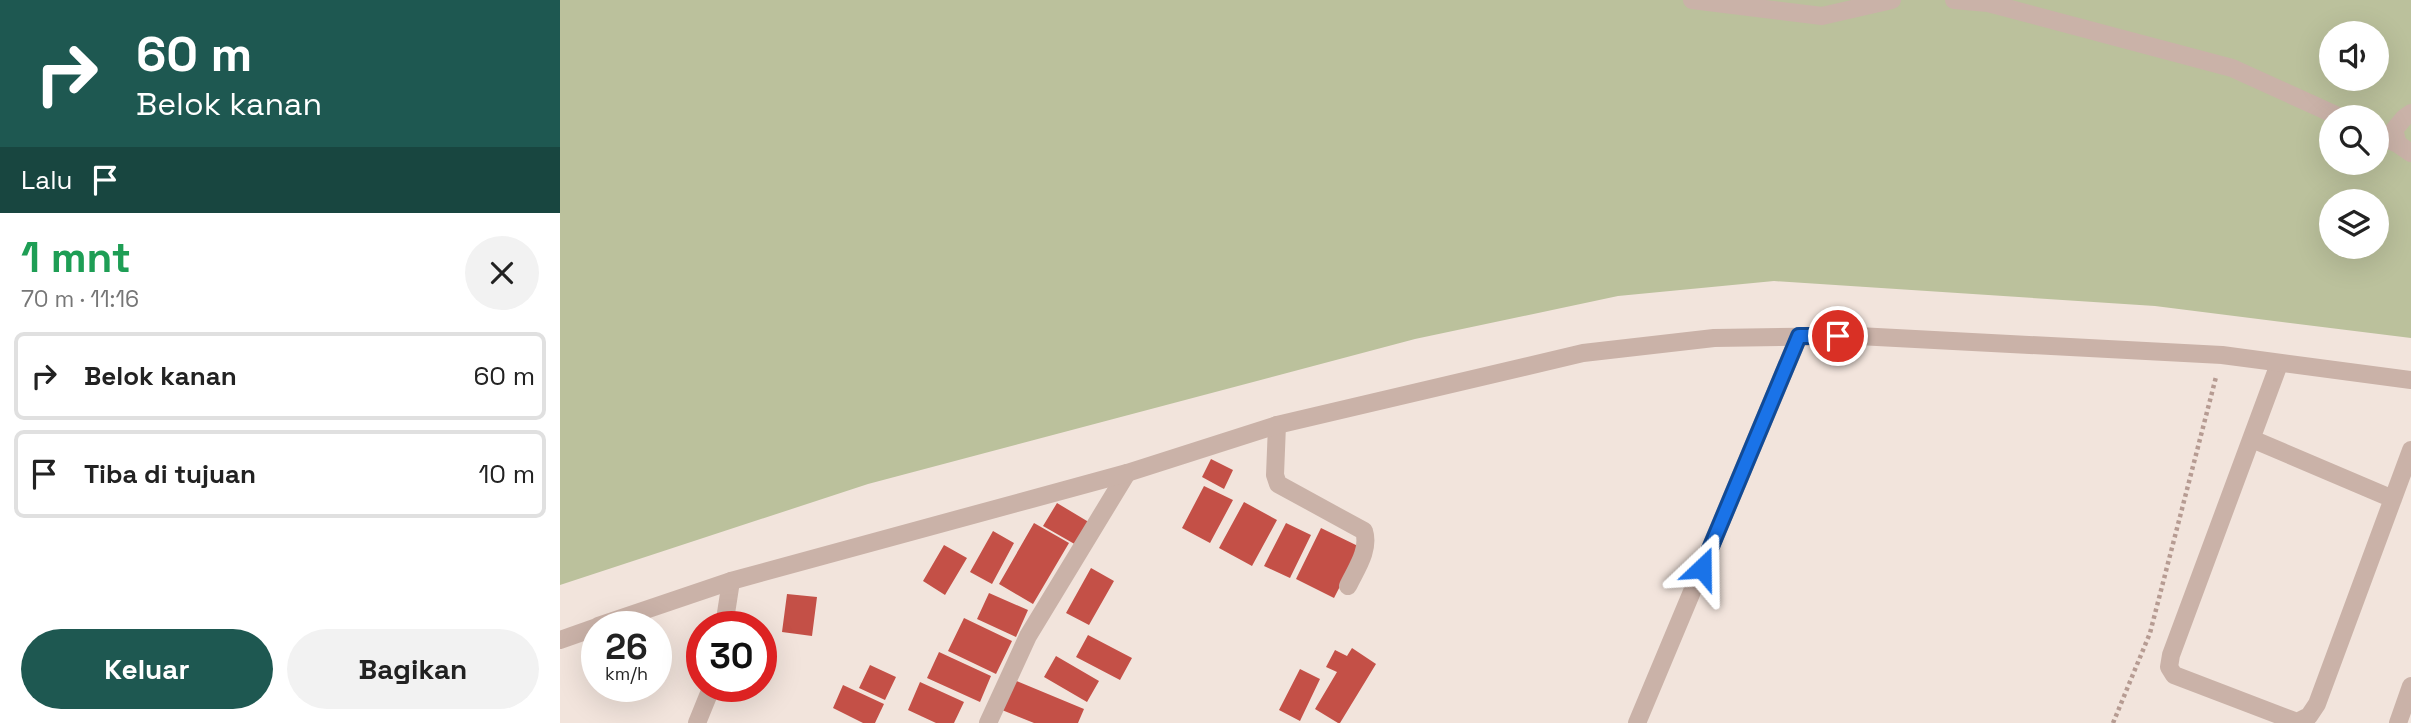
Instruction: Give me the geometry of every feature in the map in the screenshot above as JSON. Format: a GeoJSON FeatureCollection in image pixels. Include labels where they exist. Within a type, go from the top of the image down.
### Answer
{"type":"FeatureCollection","features":[{"type":"Feature","properties":{"kind":"street"},"geometry":{"type":"LineString","coordinates":[[1692,0],[1822,16],[1892,0]]}},
{"type":"Feature","properties":{"kind":"street"},"geometry":{"type":"LineString","coordinates":[[1954,0],[1988,3],[2232,68],[2319,107]]}},
{"type":"Feature","properties":{"kind":"street"},"geometry":{"type":"LineString","coordinates":[[2405,148],[2393,130],[2411,113]]}},
{"type":"Feature","properties":{"kind":"street"},"geometry":{"type":"LineString","coordinates":[[2389,140],[2405,148]]}},
{"type":"Feature","properties":{"kind":"street"},"geometry":{"type":"LineString","coordinates":[[644,611],[731,581],[1127,473],[1277,425],[1583,353],[1714,338],[1857,335],[2222,355],[2411,380]]}},
{"type":"Feature","properties":{"kind":"street"},"geometry":{"type":"LineString","coordinates":[[1637,723],[1799,336]]}},
{"type":"Feature","properties":{"kind":"street"},"geometry":{"type":"LineString","coordinates":[[2279,364],[2171,655],[2169,667],[2174,675],[2297,722],[2309,716],[2317,704],[2411,450]]}},
{"type":"Feature","properties":{"kind":"street"},"geometry":{"type":"LineString","coordinates":[[1277,425],[1275,475],[1278,484],[1364,531],[1367,539],[1365,550],[1348,586]]}},
{"type":"Feature","properties":{"kind":"street"},"geometry":{"type":"LineString","coordinates":[[2252,439],[2393,499]]}},
{"type":"Feature","properties":{"kind":"street"},"geometry":{"type":"LineString","coordinates":[[988,723],[1028,636],[1127,473]]}},
{"type":"Feature","properties":{"kind":"street"},"geometry":{"type":"LineString","coordinates":[[726,611],[731,581]]}},
{"type":"Feature","properties":{"kind":"street"},"geometry":{"type":"LineString","coordinates":[[560,640],[581,633]]}},
{"type":"Feature","properties":{"kind":"street"},"geometry":{"type":"LineString","coordinates":[[2398,723],[2411,686]]}},
{"type":"Feature","properties":{"kind":"street"},"geometry":{"type":"LineString","coordinates":[[698,723],[706,702]]}},
{"type":"Feature","properties":{"kind":"path"},"geometry":{"type":"LineString","coordinates":[[2113,723],[2150,633],[2222,355]]}},
{"type":"Feature","properties":{"kind":"green space"},"geometry":{"type":"Polygon","coordinates":[[[560,0],[2411,0],[2411,338],[2155,306],[1774,281],[1618,296],[1415,339],[868,484],[560,585],[560,0]]]}},
{"type":"Feature","properties":{"kind":"building"},"geometry":{"type":"Polygon","coordinates":[[[1211,459],[1233,470],[1224,489],[1202,477],[1211,459]]]}},
{"type":"Feature","properties":{"kind":"building"},"geometry":{"type":"Polygon","coordinates":[[[1204,486],[1233,500],[1210,543],[1182,528],[1204,486]]]}},
{"type":"Feature","properties":{"kind":"building"},"geometry":{"type":"Polygon","coordinates":[[[1244,502],[1277,520],[1252,566],[1219,548],[1244,502]]]}},
{"type":"Feature","properties":{"kind":"building"},"geometry":{"type":"Polygon","coordinates":[[[1057,503],[1092,524],[1078,546],[1043,526],[1057,503]]]}},
{"type":"Feature","properties":{"kind":"building"},"geometry":{"type":"Polygon","coordinates":[[[1034,523],[1069,543],[1033,604],[999,584],[1034,523]]]}},
{"type":"Feature","properties":{"kind":"building"},"geometry":{"type":"Polygon","coordinates":[[[1286,523],[1311,535],[1290,578],[1264,566],[1286,523]]]}},
{"type":"Feature","properties":{"kind":"building"},"geometry":{"type":"Polygon","coordinates":[[[1321,528],[1360,547],[1334,598],[1296,579],[1321,528]]]}},
{"type":"Feature","properties":{"kind":"building"},"geometry":{"type":"Polygon","coordinates":[[[993,531],[1014,543],[992,584],[970,572],[993,531]]]}},
{"type":"Feature","properties":{"kind":"building"},"geometry":{"type":"Polygon","coordinates":[[[944,545],[967,558],[945,595],[923,581],[944,545]]]}},
{"type":"Feature","properties":{"kind":"building"},"geometry":{"type":"Polygon","coordinates":[[[1091,568],[1114,581],[1089,625],[1066,613],[1091,568]]]}},
{"type":"Feature","properties":{"kind":"building"},"geometry":{"type":"Polygon","coordinates":[[[989,593],[1028,610],[1016,637],[977,619],[989,593]]]}},
{"type":"Feature","properties":{"kind":"building"},"geometry":{"type":"Polygon","coordinates":[[[787,594],[817,597],[812,636],[782,632],[787,594]]]}},
{"type":"Feature","properties":{"kind":"building"},"geometry":{"type":"Polygon","coordinates":[[[964,618],[1012,641],[996,674],[948,651],[964,618]]]}},
{"type":"Feature","properties":{"kind":"building"},"geometry":{"type":"Polygon","coordinates":[[[1088,635],[1132,658],[1120,680],[1076,657],[1088,635]]]}},
{"type":"Feature","properties":{"kind":"building"},"geometry":{"type":"Polygon","coordinates":[[[1352,648],[1376,664],[1338,723],[1315,709],[1337,672],[1326,667],[1335,650],[1347,656],[1352,648]]]}},
{"type":"Feature","properties":{"kind":"building"},"geometry":{"type":"Polygon","coordinates":[[[939,652],[991,676],[980,702],[927,678],[939,652]]]}},
{"type":"Feature","properties":{"kind":"building"},"geometry":{"type":"Polygon","coordinates":[[[1056,656],[1099,681],[1087,702],[1044,677],[1056,656]]]}},
{"type":"Feature","properties":{"kind":"building"},"geometry":{"type":"Polygon","coordinates":[[[870,665],[896,677],[885,700],[859,688],[870,665]]]}},
{"type":"Feature","properties":{"kind":"building"},"geometry":{"type":"Polygon","coordinates":[[[1300,669],[1320,679],[1300,721],[1279,710],[1300,669]]]}},
{"type":"Feature","properties":{"kind":"building"},"geometry":{"type":"Polygon","coordinates":[[[1014,680],[1084,709],[1078,723],[1034,723],[1002,710],[1014,680]]]}},
{"type":"Feature","properties":{"kind":"building"},"geometry":{"type":"Polygon","coordinates":[[[920,682],[964,702],[954,723],[936,723],[908,710],[920,682]]]}},
{"type":"Feature","properties":{"kind":"building"},"geometry":{"type":"Polygon","coordinates":[[[843,685],[884,704],[875,723],[863,723],[833,708],[843,685]]]}},
{"type":"Feature","properties":{"kind":"route"},"geometry":{"type":"LineString","coordinates":[[1702,568],[1799,336],[1838,336]]}}]}
